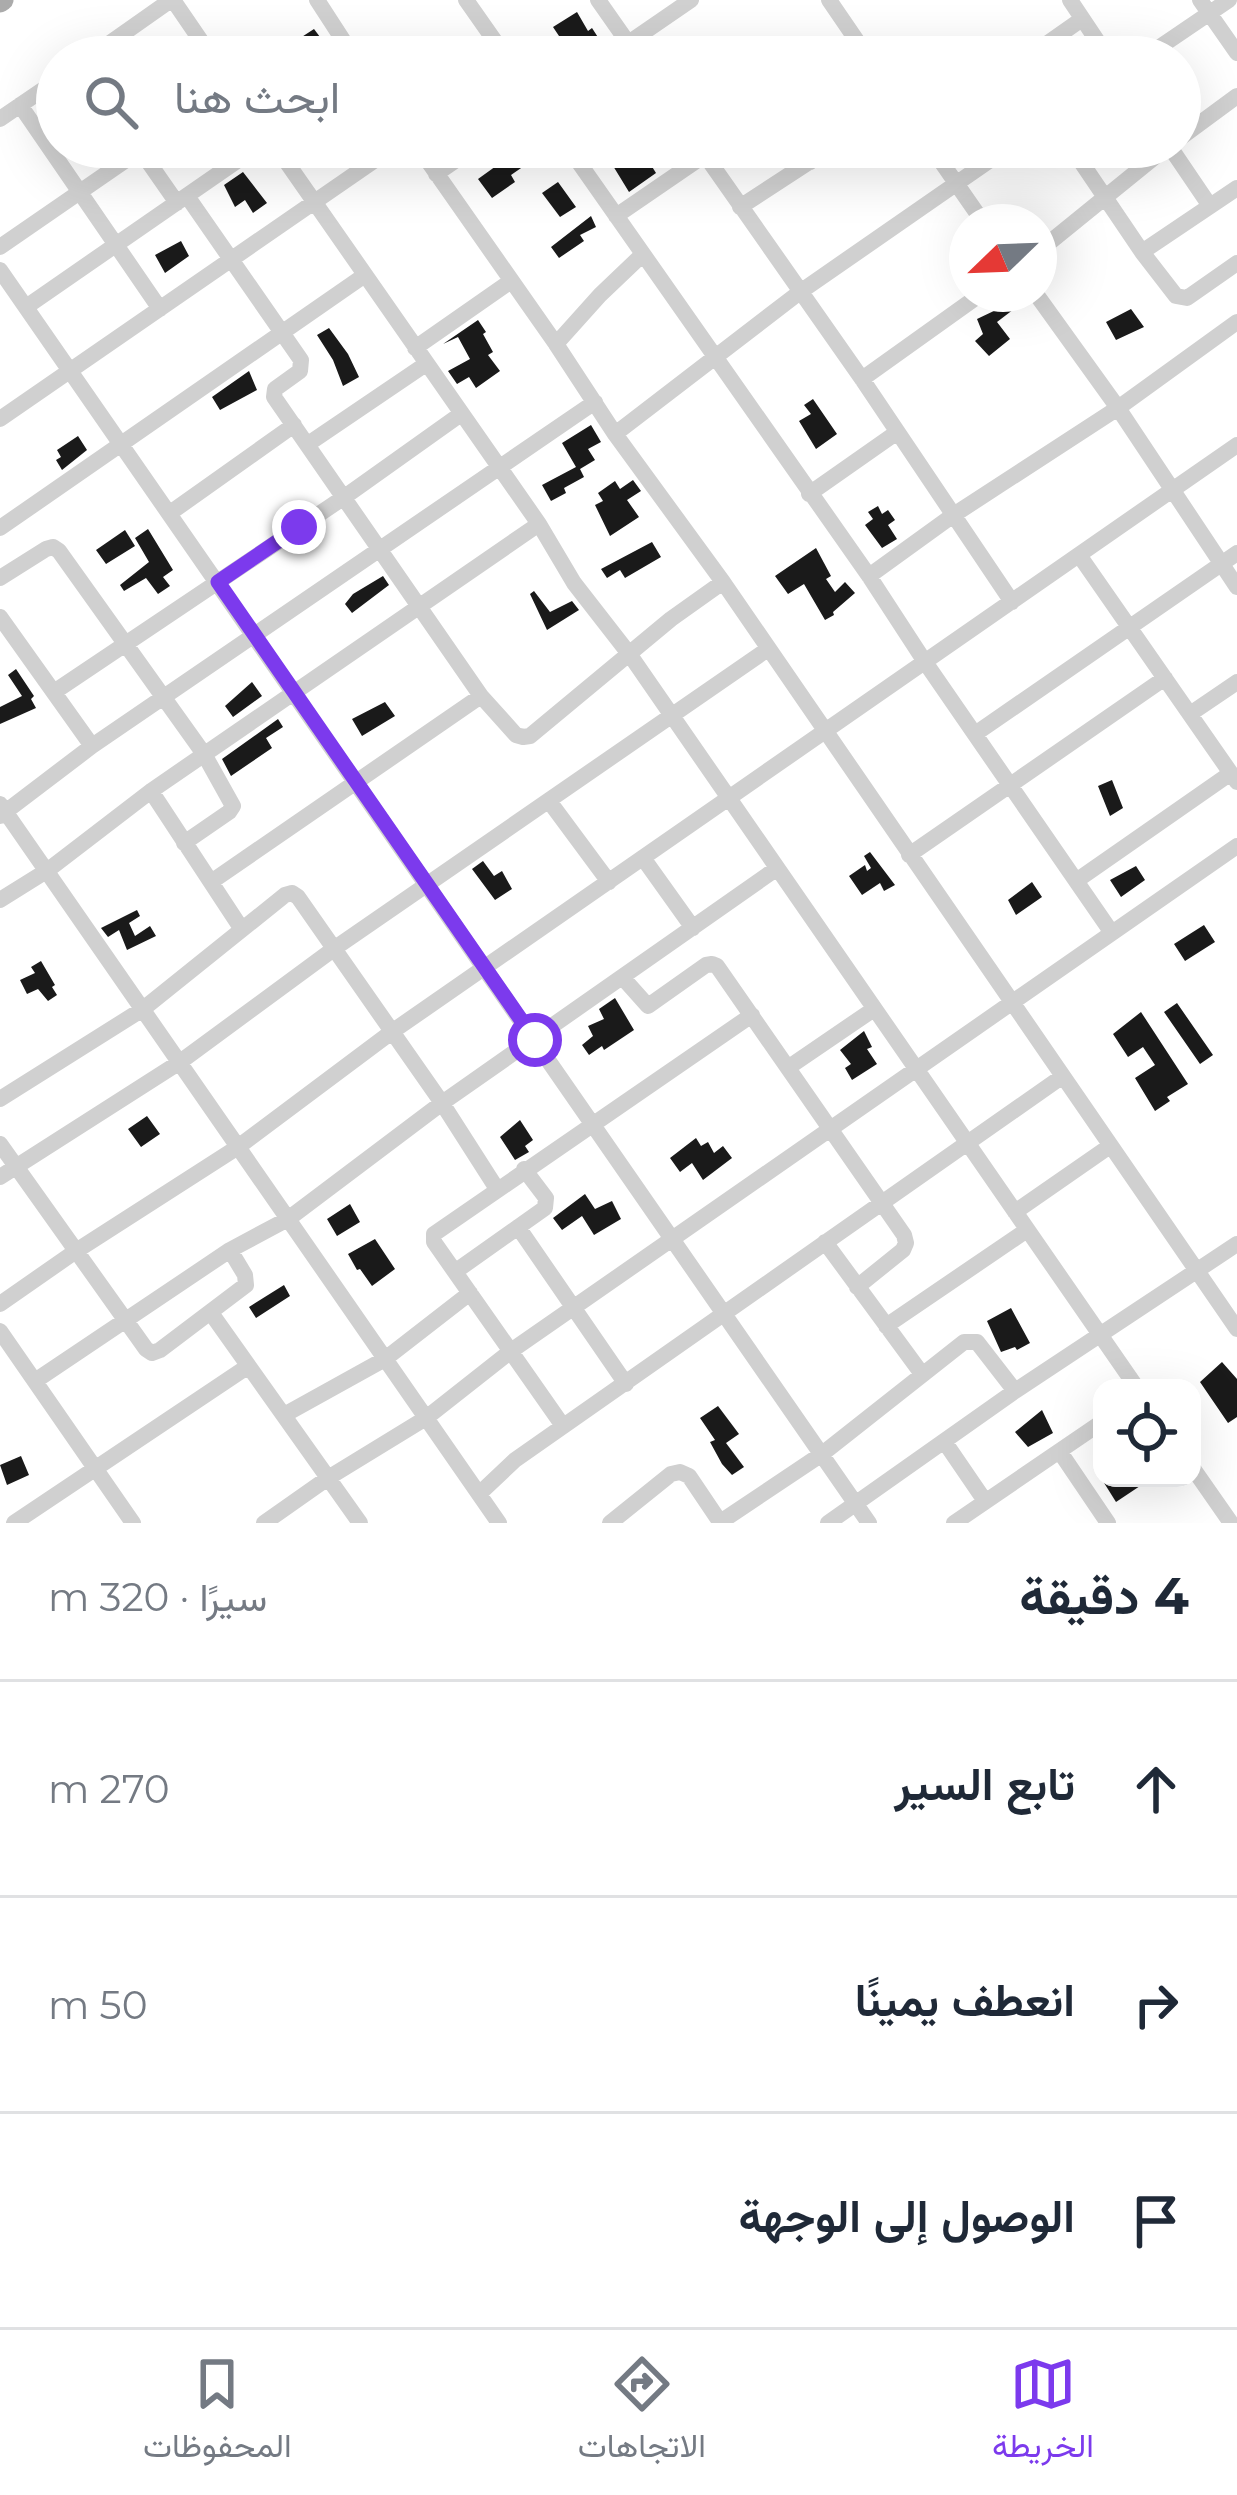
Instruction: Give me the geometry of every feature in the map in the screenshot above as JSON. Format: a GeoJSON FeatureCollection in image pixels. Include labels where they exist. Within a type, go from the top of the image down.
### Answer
{"type":"FeatureCollection","features":[{"type":"Feature","properties":{"kind":"street"},"geometry":{"type":"LineString","coordinates":[[120,36],[172,0],[197,36]]}},
{"type":"Feature","properties":{"kind":"street"},"geometry":{"type":"LineString","coordinates":[[317,0],[340,36]]}},
{"type":"Feature","properties":{"kind":"street"},"geometry":{"type":"LineString","coordinates":[[466,0],[491,36]]}},
{"type":"Feature","properties":{"kind":"street"},"geometry":{"type":"LineString","coordinates":[[598,0],[622,36]]}},
{"type":"Feature","properties":{"kind":"street"},"geometry":{"type":"LineString","coordinates":[[649,36],[691,0]]}},
{"type":"Feature","properties":{"kind":"street"},"geometry":{"type":"LineString","coordinates":[[829,0],[854,36]]}},
{"type":"Feature","properties":{"kind":"street"},"geometry":{"type":"LineString","coordinates":[[1070,0],[1094,36]]}},
{"type":"Feature","properties":{"kind":"street"},"geometry":{"type":"LineString","coordinates":[[1170,36],[1205,6],[1229,0]]}},
{"type":"Feature","properties":{"kind":"street"},"geometry":{"type":"LineString","coordinates":[[1205,6],[1237,53]]}},
{"type":"Feature","properties":{"kind":"street"},"geometry":{"type":"LineString","coordinates":[[1058,36],[1082,19]]}},
{"type":"Feature","properties":{"kind":"street"},"geometry":{"type":"LineString","coordinates":[[0,119],[36,94]]}},
{"type":"Feature","properties":{"kind":"street"},"geometry":{"type":"LineString","coordinates":[[1201,122],[1237,96]]}},
{"type":"Feature","properties":{"kind":"street"},"geometry":{"type":"LineString","coordinates":[[20,105],[36,125]]}},
{"type":"Feature","properties":{"kind":"street"},"geometry":{"type":"LineString","coordinates":[[66,168],[160,309]]}},
{"type":"Feature","properties":{"kind":"street"},"geometry":{"type":"LineString","coordinates":[[0,247],[113,168]]}},
{"type":"Feature","properties":{"kind":"street"},"geometry":{"type":"LineString","coordinates":[[157,168],[232,259],[302,365],[273,393],[481,696],[516,735],[530,736],[671,619],[722,583]]}},
{"type":"Feature","properties":{"kind":"street"},"geometry":{"type":"LineString","coordinates":[[26,307],[227,168]]}},
{"type":"Feature","properties":{"kind":"street"},"geometry":{"type":"LineString","coordinates":[[291,168],[539,524],[574,583],[630,655],[1131,1379]]}},
{"type":"Feature","properties":{"kind":"street"},"geometry":{"type":"LineString","coordinates":[[0,419],[363,168]]}},
{"type":"Feature","properties":{"kind":"street"},"geometry":{"type":"LineString","coordinates":[[432,168],[1237,1329]]}},
{"type":"Feature","properties":{"kind":"street"},"geometry":{"type":"LineString","coordinates":[[436,174],[445,168]]}},
{"type":"Feature","properties":{"kind":"street"},"geometry":{"type":"LineString","coordinates":[[583,168],[1112,933]]}},
{"type":"Feature","properties":{"kind":"street"},"geometry":{"type":"LineString","coordinates":[[616,216],[686,168]]}},
{"type":"Feature","properties":{"kind":"street"},"geometry":{"type":"LineString","coordinates":[[720,168],[740,207],[1012,602]]}},
{"type":"Feature","properties":{"kind":"street"},"geometry":{"type":"LineString","coordinates":[[740,207],[788,168]]}},
{"type":"Feature","properties":{"kind":"street"},"geometry":{"type":"LineString","coordinates":[[945,168],[970,204]]}},
{"type":"Feature","properties":{"kind":"street"},"geometry":{"type":"LineString","coordinates":[[615,434],[800,292],[979,168]]}},
{"type":"Feature","properties":{"kind":"street"},"geometry":{"type":"LineString","coordinates":[[1085,168],[1142,252],[1181,299],[1237,263]]}},
{"type":"Feature","properties":{"kind":"street"},"geometry":{"type":"LineString","coordinates":[[1057,237],[1143,168]]}},
{"type":"Feature","properties":{"kind":"street"},"geometry":{"type":"LineString","coordinates":[[1183,168],[1210,206]]}},
{"type":"Feature","properties":{"kind":"street"},"geometry":{"type":"LineString","coordinates":[[1142,252],[1237,188]]}},
{"type":"Feature","properties":{"kind":"street"},"geometry":{"type":"LineString","coordinates":[[556,344],[642,255]]}},
{"type":"Feature","properties":{"kind":"street"},"geometry":{"type":"LineString","coordinates":[[0,270],[869,1523]]}},
{"type":"Feature","properties":{"kind":"street"},"geometry":{"type":"LineString","coordinates":[[0,528],[365,274]]}},
{"type":"Feature","properties":{"kind":"street"},"geometry":{"type":"LineString","coordinates":[[415,348],[511,281]]}},
{"type":"Feature","properties":{"kind":"street"},"geometry":{"type":"LineString","coordinates":[[862,379],[956,312]]}},
{"type":"Feature","properties":{"kind":"street"},"geometry":{"type":"LineString","coordinates":[[1049,312],[1172,490],[1229,558],[1237,587]]}},
{"type":"Feature","properties":{"kind":"street"},"geometry":{"type":"LineString","coordinates":[[868,576],[1237,322]]}},
{"type":"Feature","properties":{"kind":"street"},"geometry":{"type":"LineString","coordinates":[[308,444],[426,364]]}},
{"type":"Feature","properties":{"kind":"street"},"geometry":{"type":"LineString","coordinates":[[499,1523],[48,870],[2,811],[595,402]]}},
{"type":"Feature","properties":{"kind":"street"},"geometry":{"type":"LineString","coordinates":[[54,692],[461,414]]}},
{"type":"Feature","properties":{"kind":"street"},"geometry":{"type":"LineString","coordinates":[[170,513],[294,425]]}},
{"type":"Feature","properties":{"kind":"street"},"geometry":{"type":"LineString","coordinates":[[809,494],[896,433]]}},
{"type":"Feature","properties":{"kind":"street"},"geometry":{"type":"LineString","coordinates":[[0,1304],[238,1147],[393,1031],[1237,446]]}},
{"type":"Feature","properties":{"kind":"street"},"geometry":{"type":"LineString","coordinates":[[0,900],[48,870],[151,790],[539,524]]}},
{"type":"Feature","properties":{"kind":"street"},"geometry":{"type":"LineString","coordinates":[[0,578],[46,549],[59,551],[204,754],[233,806],[184,843]]}},
{"type":"Feature","properties":{"kind":"street"},"geometry":{"type":"LineString","coordinates":[[1076,881],[1234,777],[1079,555]]}},
{"type":"Feature","properties":{"kind":"street"},"geometry":{"type":"LineString","coordinates":[[975,734],[1229,558]]}},
{"type":"Feature","properties":{"kind":"street"},"geometry":{"type":"LineString","coordinates":[[0,617],[92,746]]}},
{"type":"Feature","properties":{"kind":"street"},"geometry":{"type":"LineString","coordinates":[[8,1172],[180,1062],[334,949],[767,649]]}},
{"type":"Feature","properties":{"kind":"street"},"geometry":{"type":"LineString","coordinates":[[909,855],[1165,678]]}},
{"type":"Feature","properties":{"kind":"street"},"geometry":{"type":"LineString","coordinates":[[1190,714],[1237,682]]}},
{"type":"Feature","properties":{"kind":"street"},"geometry":{"type":"LineString","coordinates":[[212,882],[481,696]]}},
{"type":"Feature","properties":{"kind":"street"},"geometry":{"type":"LineString","coordinates":[[151,790],[241,928]]}},
{"type":"Feature","properties":{"kind":"street"},"geometry":{"type":"LineString","coordinates":[[549,801],[609,882]]}},
{"type":"Feature","properties":{"kind":"street"},"geometry":{"type":"LineString","coordinates":[[264,1523],[426,1418],[511,1352],[1237,846]]}},
{"type":"Feature","properties":{"kind":"street"},"geometry":{"type":"LineString","coordinates":[[643,858],[693,928]]}},
{"type":"Feature","properties":{"kind":"street"},"geometry":{"type":"LineString","coordinates":[[34,1381],[230,1250],[288,1219],[442,1103],[776,868]]}},
{"type":"Feature","properties":{"kind":"street"},"geometry":{"type":"LineString","coordinates":[[0,1099],[143,1009],[241,928],[292,893],[393,1031],[497,1189]]}},
{"type":"Feature","properties":{"kind":"street"},"geometry":{"type":"LineString","coordinates":[[623,978],[648,1006],[712,964],[752,1015],[884,1203],[906,1243],[857,1287]]}},
{"type":"Feature","properties":{"kind":"street"},"geometry":{"type":"LineString","coordinates":[[789,1067],[874,1009]]}},
{"type":"Feature","properties":{"kind":"street"},"geometry":{"type":"LineString","coordinates":[[563,1426],[434,1242],[434,1234],[752,1015]]}},
{"type":"Feature","properties":{"kind":"street"},"geometry":{"type":"LineString","coordinates":[[479,1494],[515,1460],[1064,1076]]}},
{"type":"Feature","properties":{"kind":"street"},"geometry":{"type":"LineString","coordinates":[[0,1144],[8,1172],[76,1251],[152,1353],[246,1286],[230,1250]]}},
{"type":"Feature","properties":{"kind":"street"},"geometry":{"type":"LineString","coordinates":[[1015,1212],[1110,1146]]}},
{"type":"Feature","properties":{"kind":"street"},"geometry":{"type":"LineString","coordinates":[[455,1271],[548,1203],[524,1169]]}},
{"type":"Feature","properties":{"kind":"street"},"geometry":{"type":"LineString","coordinates":[[518,1227],[626,1384]]}},
{"type":"Feature","properties":{"kind":"street"},"geometry":{"type":"LineString","coordinates":[[886,1327],[1027,1230]]}},
{"type":"Feature","properties":{"kind":"street"},"geometry":{"type":"LineString","coordinates":[[825,1242],[922,1374]]}},
{"type":"Feature","properties":{"kind":"street"},"geometry":{"type":"LineString","coordinates":[[828,1523],[1015,1391],[1237,1244]]}},
{"type":"Feature","properties":{"kind":"street"},"geometry":{"type":"LineString","coordinates":[[284,1415],[385,1359],[470,1293]]}},
{"type":"Feature","properties":{"kind":"street"},"geometry":{"type":"LineString","coordinates":[[211,1313],[360,1523]]}},
{"type":"Feature","properties":{"kind":"street"},"geometry":{"type":"LineString","coordinates":[[0,1331],[133,1523]]}},
{"type":"Feature","properties":{"kind":"street"},"geometry":{"type":"LineString","coordinates":[[610,1523],[671,1474],[680,1472],[689,1476],[719,1523],[823,1454],[970,1340],[977,1342],[1015,1391]]}},
{"type":"Feature","properties":{"kind":"street"},"geometry":{"type":"LineString","coordinates":[[14,1523],[248,1367]]}},
{"type":"Feature","properties":{"kind":"street"},"geometry":{"type":"LineString","coordinates":[[954,1523],[1093,1428]]}},
{"type":"Feature","properties":{"kind":"street"},"geometry":{"type":"LineString","coordinates":[[944,1441],[985,1501]]}},
{"type":"Feature","properties":{"kind":"street"},"geometry":{"type":"LineString","coordinates":[[1060,1452],[1108,1523]]}},
{"type":"Feature","properties":{"kind":"street"},"geometry":{"type":"LineString","coordinates":[[1201,1480],[1231,1523]]}},
{"type":"Feature","properties":{"kind":"building"},"geometry":{"type":"Polygon","coordinates":[[[577,12],[588,31],[592,28],[597,36],[559,36],[553,27],[577,12]]]}},
{"type":"Feature","properties":{"kind":"building"},"geometry":{"type":"Polygon","coordinates":[[[493,168],[521,168],[511,175],[515,182],[492,198],[478,179],[493,168]]]}},
{"type":"Feature","properties":{"kind":"building"},"geometry":{"type":"Polygon","coordinates":[[[614,168],[653,168],[656,173],[629,192],[614,168]]]}},
{"type":"Feature","properties":{"kind":"building"},"geometry":{"type":"Polygon","coordinates":[[[243,172],[267,203],[253,213],[245,200],[235,207],[224,185],[243,172]]]}},
{"type":"Feature","properties":{"kind":"building"},"geometry":{"type":"Polygon","coordinates":[[[558,182],[576,207],[560,217],[542,193],[558,182]]]}},
{"type":"Feature","properties":{"kind":"building"},"geometry":{"type":"Polygon","coordinates":[[[591,216],[596,227],[580,235],[584,241],[559,258],[551,247],[591,216]]]}},
{"type":"Feature","properties":{"kind":"building"},"geometry":{"type":"Polygon","coordinates":[[[181,241],[189,256],[165,273],[155,255],[181,241]]]}},
{"type":"Feature","properties":{"kind":"building"},"geometry":{"type":"Polygon","coordinates":[[[1131,309],[1144,327],[1116,340],[1106,322],[1131,309]]]}},
{"type":"Feature","properties":{"kind":"building"},"geometry":{"type":"Polygon","coordinates":[[[992,312],[1010,312],[997,322],[1010,339],[989,356],[975,341],[983,334],[977,319],[992,312]]]}},
{"type":"Feature","properties":{"kind":"building"},"geometry":{"type":"Polygon","coordinates":[[[478,320],[493,352],[488,355],[500,371],[476,388],[469,377],[457,384],[448,371],[470,359],[458,337],[443,344],[478,320]]]}},
{"type":"Feature","properties":{"kind":"building"},"geometry":{"type":"Polygon","coordinates":[[[329,328],[359,377],[343,386],[317,335],[329,328]]]}},
{"type":"Feature","properties":{"kind":"building"},"geometry":{"type":"Polygon","coordinates":[[[249,371],[257,390],[220,410],[212,397],[249,371]]]}},
{"type":"Feature","properties":{"kind":"building"},"geometry":{"type":"Polygon","coordinates":[[[813,399],[837,434],[816,449],[799,421],[811,414],[804,405],[813,399]]]}},
{"type":"Feature","properties":{"kind":"building"},"geometry":{"type":"Polygon","coordinates":[[[591,425],[601,442],[588,449],[595,460],[580,469],[584,477],[551,501],[542,485],[576,467],[562,443],[591,425]]]}},
{"type":"Feature","properties":{"kind":"building"},"geometry":{"type":"Polygon","coordinates":[[[78,436],[87,450],[62,470],[57,450],[78,436]]]}},
{"type":"Feature","properties":{"kind":"building"},"geometry":{"type":"Polygon","coordinates":[[[633,480],[641,491],[627,500],[639,517],[610,536],[595,505],[603,501],[598,493],[615,481],[620,489],[633,480]]]}},
{"type":"Feature","properties":{"kind":"building"},"geometry":{"type":"Polygon","coordinates":[[[878,506],[882,514],[888,510],[895,520],[888,525],[897,539],[882,548],[865,525],[873,519],[868,512],[878,506]]]}},
{"type":"Feature","properties":{"kind":"building"},"geometry":{"type":"Polygon","coordinates":[[[148,529],[173,570],[163,577],[170,586],[158,594],[146,578],[124,591],[120,585],[149,562],[135,538],[148,529]]]}},
{"type":"Feature","properties":{"kind":"building"},"geometry":{"type":"Polygon","coordinates":[[[125,530],[135,546],[106,564],[96,550],[125,530]]]}},
{"type":"Feature","properties":{"kind":"building"},"geometry":{"type":"Polygon","coordinates":[[[652,542],[661,557],[625,578],[620,570],[607,578],[601,569],[652,542]]]}},
{"type":"Feature","properties":{"kind":"building"},"geometry":{"type":"Polygon","coordinates":[[[816,548],[835,592],[845,582],[855,593],[825,620],[804,584],[788,594],[775,576],[816,548]]]}},
{"type":"Feature","properties":{"kind":"building"},"geometry":{"type":"Polygon","coordinates":[[[383,576],[389,585],[352,613],[345,604],[353,594],[383,576]]]}},
{"type":"Feature","properties":{"kind":"building"},"geometry":{"type":"Polygon","coordinates":[[[534,591],[550,612],[572,601],[579,610],[547,630],[530,594],[534,591]]]}},
{"type":"Feature","properties":{"kind":"building"},"geometry":{"type":"Polygon","coordinates":[[[16,669],[34,696],[36,708],[0,724],[0,707],[22,696],[8,675],[16,669]]]}},
{"type":"Feature","properties":{"kind":"building"},"geometry":{"type":"Polygon","coordinates":[[[252,682],[262,696],[233,717],[225,706],[252,682]]]}},
{"type":"Feature","properties":{"kind":"building"},"geometry":{"type":"Polygon","coordinates":[[[385,702],[395,716],[362,736],[352,719],[385,702]]]}},
{"type":"Feature","properties":{"kind":"building"},"geometry":{"type":"Polygon","coordinates":[[[278,719],[283,727],[266,738],[272,748],[231,776],[222,759],[278,719]]]}},
{"type":"Feature","properties":{"kind":"building"},"geometry":{"type":"Polygon","coordinates":[[[1112,780],[1123,808],[1110,816],[1098,786],[1112,780]]]}},
{"type":"Feature","properties":{"kind":"building"},"geometry":{"type":"Polygon","coordinates":[[[870,852],[895,885],[884,891],[880,883],[862,895],[849,876],[865,865],[867,871],[871,868],[864,856],[870,852]]]}},
{"type":"Feature","properties":{"kind":"building"},"geometry":{"type":"Polygon","coordinates":[[[483,861],[494,876],[502,871],[512,889],[495,900],[472,869],[483,861]]]}},
{"type":"Feature","properties":{"kind":"building"},"geometry":{"type":"Polygon","coordinates":[[[1136,866],[1145,880],[1121,897],[1110,880],[1136,866]]]}},
{"type":"Feature","properties":{"kind":"building"},"geometry":{"type":"Polygon","coordinates":[[[1032,882],[1042,897],[1016,915],[1008,900],[1032,882]]]}},
{"type":"Feature","properties":{"kind":"building"},"geometry":{"type":"Polygon","coordinates":[[[137,910],[140,916],[129,923],[135,936],[150,926],[156,936],[127,950],[119,930],[108,937],[101,928],[137,910]]]}},
{"type":"Feature","properties":{"kind":"building"},"geometry":{"type":"Polygon","coordinates":[[[1204,925],[1215,942],[1185,961],[1174,944],[1204,925]]]}},
{"type":"Feature","properties":{"kind":"building"},"geometry":{"type":"Polygon","coordinates":[[[41,961],[57,995],[48,1001],[38,989],[27,994],[20,980],[35,973],[31,967],[41,961]]]}},
{"type":"Feature","properties":{"kind":"building"},"geometry":{"type":"Polygon","coordinates":[[[615,998],[634,1030],[589,1055],[582,1045],[593,1036],[588,1026],[604,1019],[599,1009],[615,998]]]}},
{"type":"Feature","properties":{"kind":"building"},"geometry":{"type":"Polygon","coordinates":[[[1177,1003],[1213,1055],[1200,1064],[1164,1012],[1177,1003]]]}},
{"type":"Feature","properties":{"kind":"building"},"geometry":{"type":"Polygon","coordinates":[[[1141,1012],[1188,1084],[1155,1111],[1135,1078],[1155,1065],[1143,1047],[1128,1057],[1113,1034],[1141,1012]]]}},
{"type":"Feature","properties":{"kind":"building"},"geometry":{"type":"Polygon","coordinates":[[[864,1031],[872,1047],[867,1049],[877,1064],[852,1080],[845,1068],[851,1064],[840,1050],[864,1031]]]}},
{"type":"Feature","properties":{"kind":"building"},"geometry":{"type":"Polygon","coordinates":[[[147,1116],[160,1134],[141,1147],[128,1129],[147,1116]]]}},
{"type":"Feature","properties":{"kind":"building"},"geometry":{"type":"Polygon","coordinates":[[[520,1120],[533,1140],[525,1146],[529,1152],[515,1160],[500,1137],[520,1120]]]}},
{"type":"Feature","properties":{"kind":"building"},"geometry":{"type":"Polygon","coordinates":[[[696,1138],[701,1146],[708,1142],[714,1153],[723,1146],[732,1158],[703,1180],[692,1163],[680,1172],[670,1158],[696,1138]]]}},
{"type":"Feature","properties":{"kind":"building"},"geometry":{"type":"Polygon","coordinates":[[[585,1194],[595,1209],[612,1201],[621,1219],[594,1235],[582,1216],[562,1230],[553,1218],[585,1194]]]}},
{"type":"Feature","properties":{"kind":"building"},"geometry":{"type":"Polygon","coordinates":[[[350,1204],[360,1222],[337,1236],[327,1219],[350,1204]]]}},
{"type":"Feature","properties":{"kind":"building"},"geometry":{"type":"Polygon","coordinates":[[[375,1239],[395,1269],[372,1286],[348,1254],[375,1239]]]}},
{"type":"Feature","properties":{"kind":"building"},"geometry":{"type":"Polygon","coordinates":[[[284,1285],[290,1296],[256,1318],[249,1307],[284,1285]]]}},
{"type":"Feature","properties":{"kind":"building"},"geometry":{"type":"Polygon","coordinates":[[[1011,1308],[1030,1343],[1001,1352],[987,1321],[1011,1308]]]}},
{"type":"Feature","properties":{"kind":"building"},"geometry":{"type":"Polygon","coordinates":[[[1222,1362],[1237,1379],[1237,1417],[1228,1423],[1201,1381],[1222,1362]]]}},
{"type":"Feature","properties":{"kind":"building"},"geometry":{"type":"Polygon","coordinates":[[[718,1406],[739,1434],[726,1443],[744,1467],[732,1475],[700,1418],[718,1406]]]}},
{"type":"Feature","properties":{"kind":"building"},"geometry":{"type":"Polygon","coordinates":[[[1042,1410],[1053,1433],[1028,1447],[1015,1432],[1042,1410]]]}},
{"type":"Feature","properties":{"kind":"building"},"geometry":{"type":"Polygon","coordinates":[[[21,1456],[29,1475],[7,1485],[0,1465],[21,1456]]]}},
{"type":"Feature","properties":{"kind":"building"},"geometry":{"type":"Polygon","coordinates":[[[1107,1487],[1138,1487],[1116,1502],[1107,1487]]]}},
{"type":"Feature","properties":{"kind":"route"},"geometry":{"type":"LineString","coordinates":[[299,527],[218,582],[535,1040]]}}]}
